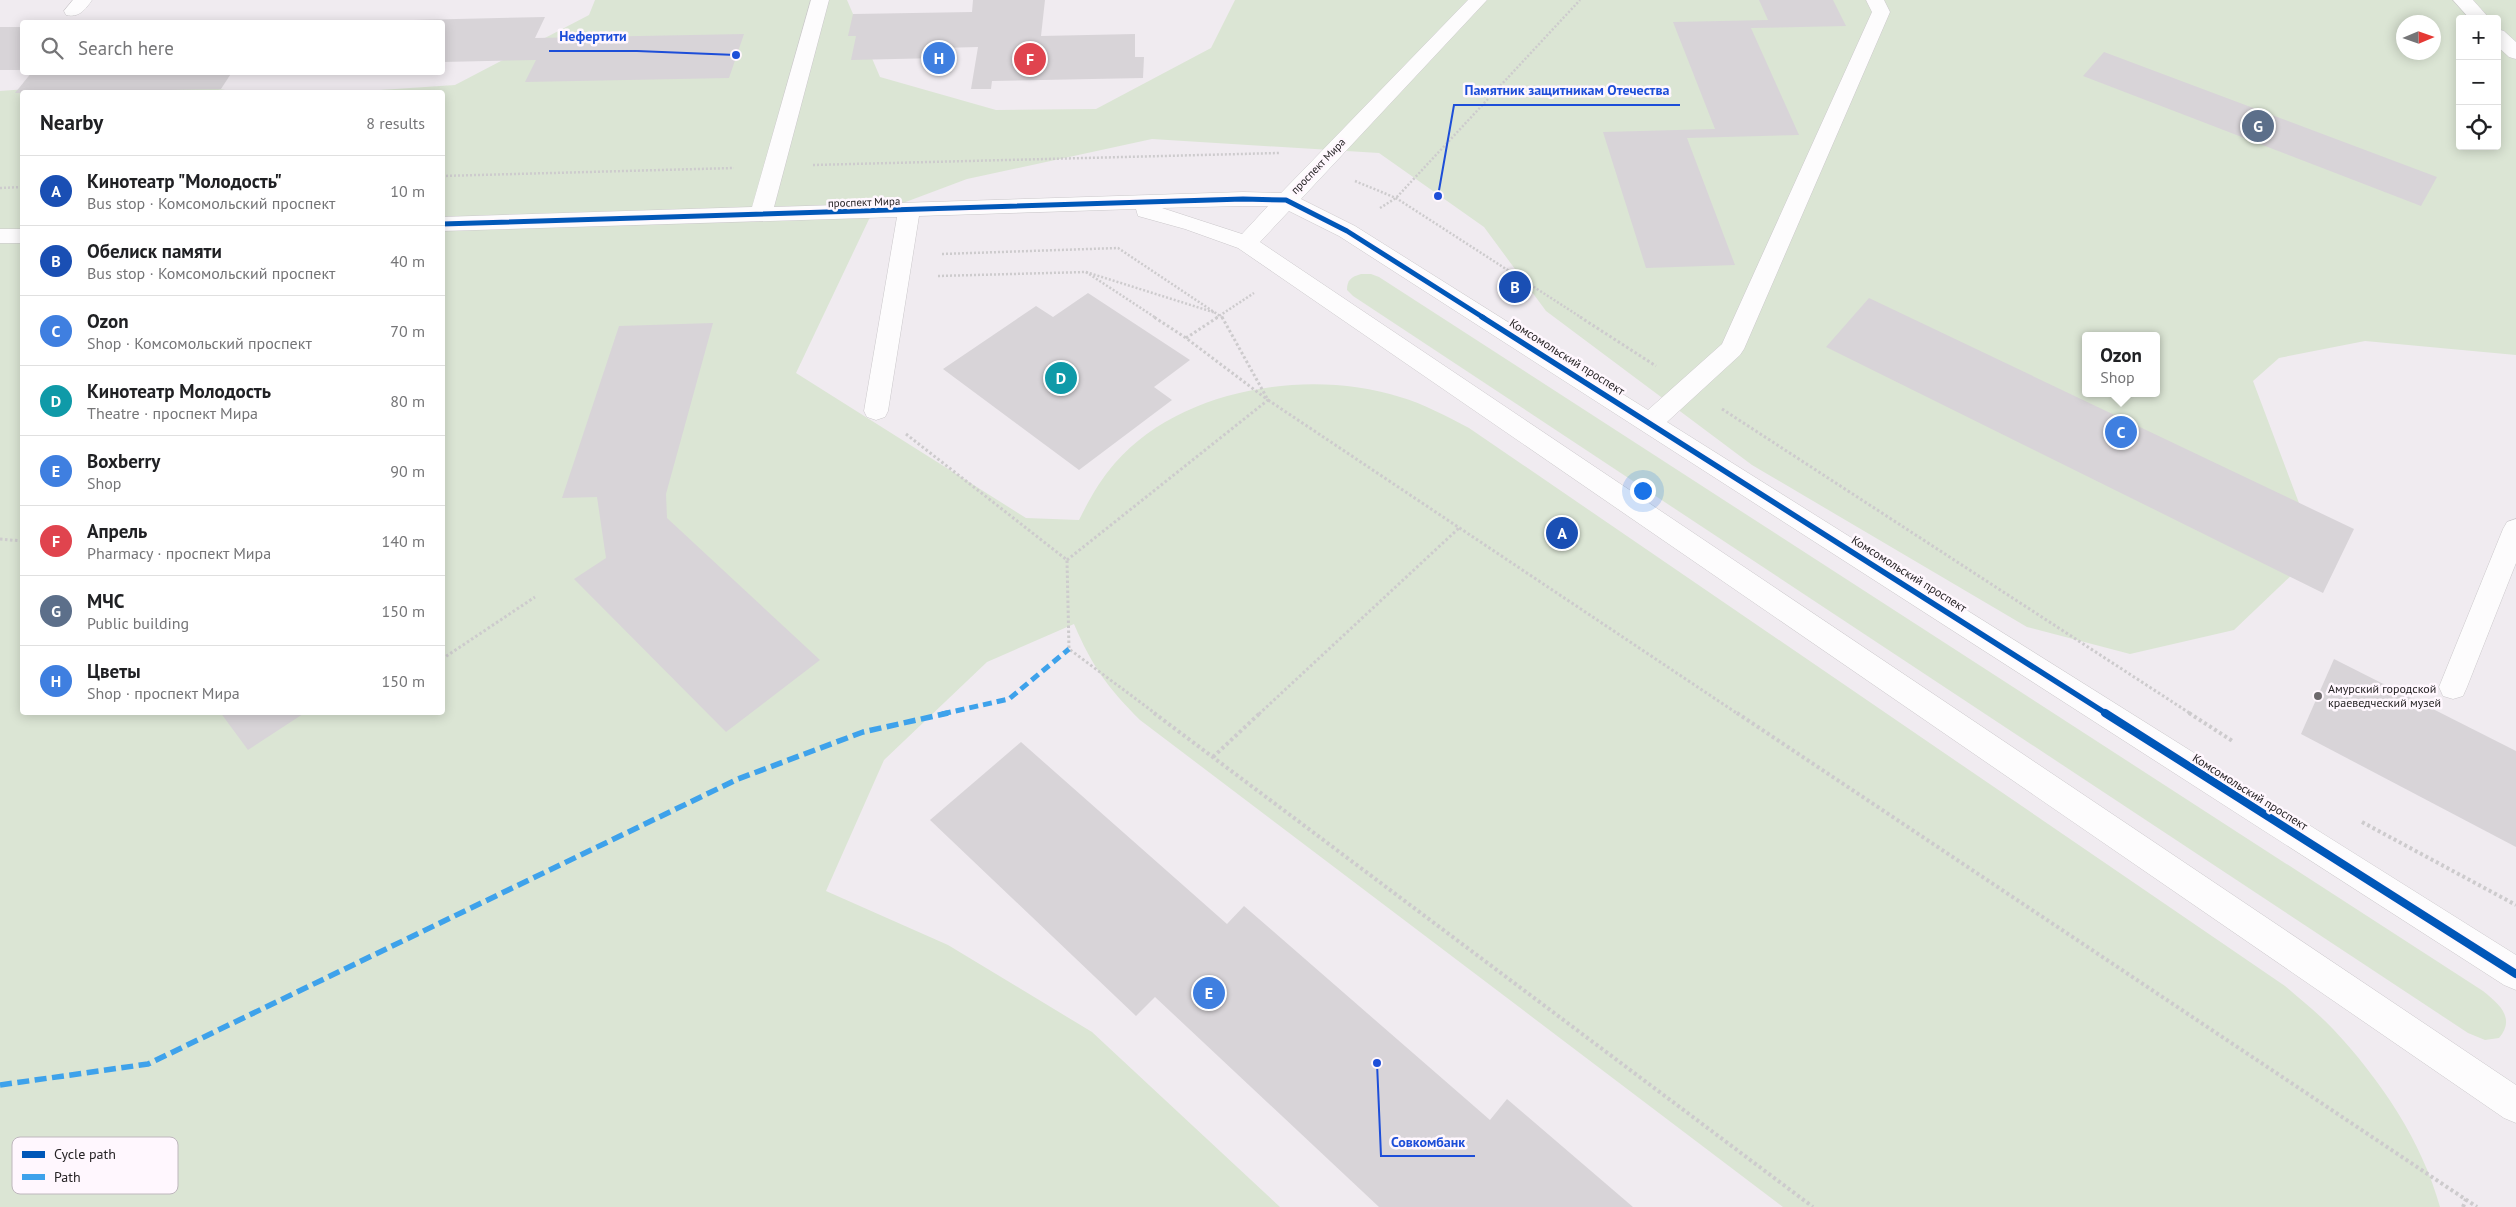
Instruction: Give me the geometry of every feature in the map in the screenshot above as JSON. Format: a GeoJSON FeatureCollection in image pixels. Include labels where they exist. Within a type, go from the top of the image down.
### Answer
{"type":"FeatureCollection","features":[{"type":"Feature","properties":{"kind":"street"},"geometry":{"type":"LineString","coordinates":[[761,215],[820,0]]}},
{"type":"Feature","properties":{"kind":"street","name":"проспект Мира"},"geometry":{"type":"LineString","coordinates":[[445,224],[1243,199],[1286,200],[1478,0]]}},
{"type":"Feature","properties":{"kind":"street"},"geometry":{"type":"LineString","coordinates":[[1650,423],[1732,349],[1881,12],[1875,0]]}},
{"type":"Feature","properties":{"kind":"street"},"geometry":{"type":"LineString","coordinates":[[2462,0],[2477,15]]}},
{"type":"Feature","properties":{"kind":"street"},"geometry":{"type":"LineString","coordinates":[[2501,39],[2516,53]]}},
{"type":"Feature","properties":{"kind":"street"},"geometry":{"type":"LineString","coordinates":[[1246,243],[1286,200]]}},
{"type":"Feature","properties":{"kind":"street","name":"Комсомольский проспект"},"geometry":{"type":"LineString","coordinates":[[1286,200],[1347,231],[2516,974]]}},
{"type":"Feature","properties":{"kind":"street"},"geometry":{"type":"LineString","coordinates":[[1123,204],[1193,224],[1246,243],[2516,1106]]}},
{"type":"Feature","properties":{"kind":"street"},"geometry":{"type":"LineString","coordinates":[[876,411],[909,210]]}},
{"type":"Feature","properties":{"kind":"street"},"geometry":{"type":"LineString","coordinates":[[0,236],[20,236]]}},
{"type":"Feature","properties":{"kind":"street"},"geometry":{"type":"LineString","coordinates":[[2453,687],[2516,529]]}},
{"type":"Feature","properties":{"kind":"path"},"geometry":{"type":"LineString","coordinates":[[1347,231],[1396,198],[1580,0]]}},
{"type":"Feature","properties":{"kind":"path"},"geometry":{"type":"LineString","coordinates":[[445,176],[1282,152],[1396,198],[2242,746]]}},
{"type":"Feature","properties":{"kind":"path"},"geometry":{"type":"LineString","coordinates":[[0,188],[20,187]]}},
{"type":"Feature","properties":{"kind":"path"},"geometry":{"type":"LineString","coordinates":[[904,242],[921,255],[1118,248],[1221,315],[1268,400]]}},
{"type":"Feature","properties":{"kind":"path"},"geometry":{"type":"LineString","coordinates":[[898,278],[1086,272],[1221,315]]}},
{"type":"Feature","properties":{"kind":"path"},"geometry":{"type":"LineString","coordinates":[[1086,272],[1186,338],[1268,400],[2477,1207]]}},
{"type":"Feature","properties":{"kind":"path"},"geometry":{"type":"LineString","coordinates":[[1186,338],[1221,315]]}},
{"type":"Feature","properties":{"kind":"path"},"geometry":{"type":"LineString","coordinates":[[1067,560],[1268,400]]}},
{"type":"Feature","properties":{"kind":"path"},"geometry":{"type":"LineString","coordinates":[[876,411],[1067,560]]}},
{"type":"Feature","properties":{"kind":"path"},"geometry":{"type":"LineString","coordinates":[[1213,757],[1459,527]]}},
{"type":"Feature","properties":{"kind":"path"},"geometry":{"type":"LineString","coordinates":[[0,539],[20,541]]}},
{"type":"Feature","properties":{"kind":"path"},"geometry":{"type":"LineString","coordinates":[[1067,560],[1069,649],[1812,1207]]}},
{"type":"Feature","properties":{"kind":"path"},"geometry":{"type":"LineString","coordinates":[[445,657],[536,597]]}},
{"type":"Feature","properties":{"kind":"path"},"geometry":{"type":"LineString","coordinates":[[2356,819],[2516,905]]}},
{"type":"Feature","properties":{"kind":"path"},"geometry":{"type":"LineString","coordinates":[[2463,1207],[2466,1199]]}},
{"type":"Feature","properties":{"kind":"green space"},"geometry":{"type":"Polygon","coordinates":[[[595,0],[847,0],[880,77],[996,110],[1096,109],[1211,48],[1235,0],[2516,0],[2516,355],[2365,341],[2279,358],[2253,381],[2317,551],[2234,630],[2130,654],[2027,627],[1752,465],[1546,311],[1484,227],[1379,153],[1152,139],[967,179],[871,215],[796,373],[1026,518],[1079,520],[1095,490],[1115,463],[1142,437],[1174,417],[1210,402],[1248,391],[1287,385],[1326,385],[1364,388],[1409,400],[1469,428],[2285,986],[2333,1029],[2383,1090],[2411,1135],[2432,1182],[2440,1207],[1783,1207],[1140,720],[1118,697],[1101,675],[1087,652],[1074,624],[987,662],[884,760],[826,891],[948,945],[1092,1032],[1280,1207],[0,1207],[0,91],[148,80],[226,90],[20,90],[20,715],[445,715],[445,90],[380,90],[455,85],[589,15],[595,0]]]}},
{"type":"Feature","properties":{"kind":"green space"},"geometry":{"type":"Polygon","coordinates":[[[1361,274],[1371,274],[1379,277],[2483,991],[2500,1006],[2506,1018],[2504,1031],[2499,1038],[2485,1040],[2468,1033],[1353,296],[1347,290],[1349,281],[1361,274]]]}},
{"type":"Feature","properties":{"kind":"building"},"geometry":{"type":"Polygon","coordinates":[[[973,0],[1045,0],[1041,36],[1135,34],[1135,57],[1144,57],[1143,78],[992,81],[991,89],[971,89],[978,47],[941,48],[939,58],[851,60],[856,36],[848,36],[853,14],[972,12],[973,0]]]}},
{"type":"Feature","properties":{"kind":"building"},"geometry":{"type":"Polygon","coordinates":[[[1759,0],[1833,0],[1846,26],[1751,28],[1799,135],[1687,138],[1735,265],[1646,268],[1603,132],[1715,129],[1673,22],[1768,20],[1759,0]]]}},
{"type":"Feature","properties":{"kind":"building"},"geometry":{"type":"Polygon","coordinates":[[[545,17],[535,38],[744,34],[729,78],[525,82],[536,60],[445,62],[445,20],[415,20],[545,17]]]}},
{"type":"Feature","properties":{"kind":"building"},"geometry":{"type":"Polygon","coordinates":[[[0,27],[20,27],[20,70],[0,70],[0,27]]]}},
{"type":"Feature","properties":{"kind":"building"},"geometry":{"type":"Polygon","coordinates":[[[2104,52],[2437,177],[2421,206],[2083,76],[2104,52]]]}},
{"type":"Feature","properties":{"kind":"building"},"geometry":{"type":"Polygon","coordinates":[[[30,75],[230,75],[221,89],[20,90],[20,93],[15,93],[30,75]]]}},
{"type":"Feature","properties":{"kind":"building"},"geometry":{"type":"Polygon","coordinates":[[[1088,293],[1190,360],[1154,387],[1172,400],[1079,470],[943,369],[1036,306],[1053,317],[1088,293]]]}},
{"type":"Feature","properties":{"kind":"building"},"geometry":{"type":"Polygon","coordinates":[[[1869,298],[2354,529],[2323,593],[1826,347],[1869,298]]]}},
{"type":"Feature","properties":{"kind":"building"},"geometry":{"type":"Polygon","coordinates":[[[713,323],[666,494],[667,518],[820,660],[726,732],[574,579],[606,558],[597,497],[562,498],[619,326],[713,323]]]}},
{"type":"Feature","properties":{"kind":"building"},"geometry":{"type":"Polygon","coordinates":[[[2334,659],[2516,751],[2516,847],[2301,734],[2334,659]]]}},
{"type":"Feature","properties":{"kind":"building"},"geometry":{"type":"Polygon","coordinates":[[[222,715],[301,715],[248,750],[222,715]]]}},
{"type":"Feature","properties":{"kind":"building"},"geometry":{"type":"Polygon","coordinates":[[[1021,742],[1227,924],[1244,906],[1490,1120],[1507,1099],[1633,1207],[1379,1207],[1155,997],[1136,1016],[930,820],[1021,742]]]}},
{"type":"Feature","properties":{"kind":"marked path"},"geometry":{"type":"LineString","coordinates":[[0,1085],[148,1064],[738,779],[863,732],[1009,699],[1069,649]]}},
{"type":"Feature","properties":{"kind":"cycle path"},"geometry":{"type":"LineString","coordinates":[[445,224],[1243,199],[1286,200],[1347,231],[2516,974]]}},
{"type":"Feature","properties":{"kind":"place","name":"Нефертити"},"geometry":{"type":"Point","coordinates":[736,55]}},
{"type":"Feature","properties":{"kind":"place","name":"Цветы"},"geometry":{"type":"Point","coordinates":[939,58]}},
{"type":"Feature","properties":{"kind":"place","name":"Апрель"},"geometry":{"type":"Point","coordinates":[1030,59]}},
{"type":"Feature","properties":{"kind":"place","name":"МЧС"},"geometry":{"type":"Point","coordinates":[2258,126]}},
{"type":"Feature","properties":{"kind":"place","name":"Памятник защитникам Отечества"},"geometry":{"type":"Point","coordinates":[1438,196]}},
{"type":"Feature","properties":{"kind":"place","name":"Обелиск памяти"},"geometry":{"type":"Point","coordinates":[1515,287]}},
{"type":"Feature","properties":{"kind":"place","name":"Кинотеатр Молодость"},"geometry":{"type":"Point","coordinates":[1061,378]}},
{"type":"Feature","properties":{"kind":"place","name":"Ozon"},"geometry":{"type":"Point","coordinates":[2121,432]}},
{"type":"Feature","properties":{"kind":"place","name":"Кинотеатр \"Молодость\""},"geometry":{"type":"Point","coordinates":[1562,533]}},
{"type":"Feature","properties":{"kind":"place","name":"Амурский городской краеведческий музей"},"geometry":{"type":"Point","coordinates":[2318,696]}},
{"type":"Feature","properties":{"kind":"place","name":"Boxberry"},"geometry":{"type":"Point","coordinates":[1209,993]}},
{"type":"Feature","properties":{"kind":"place","name":"Совкомбанк"},"geometry":{"type":"Point","coordinates":[1377,1063]}}]}
